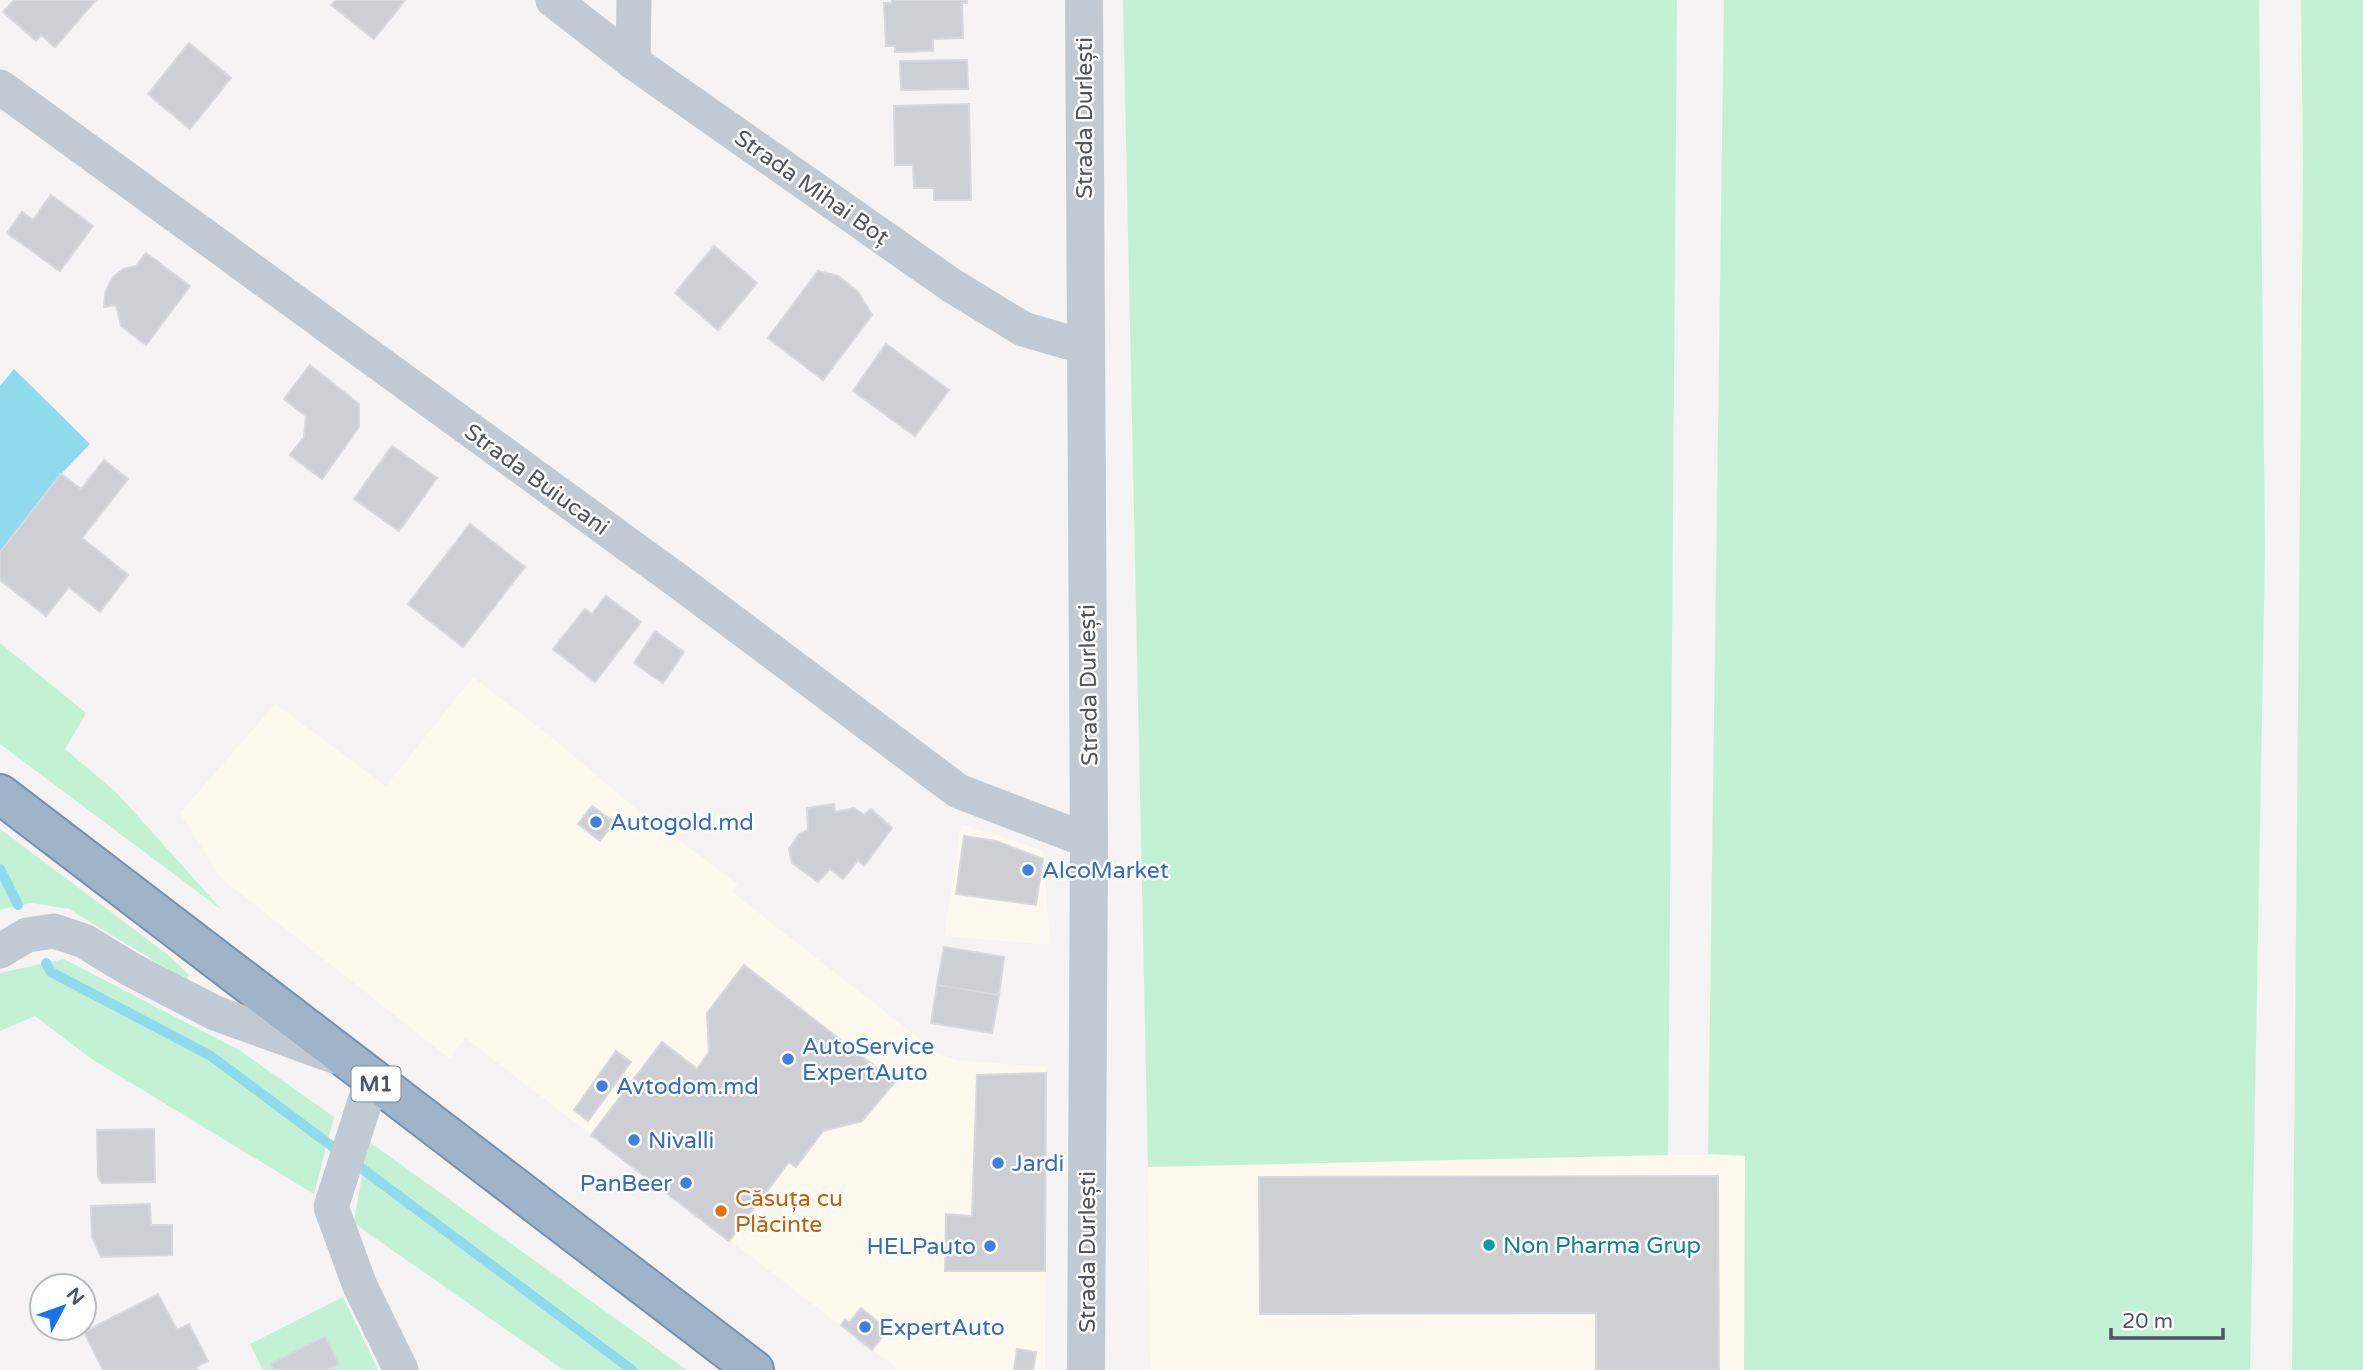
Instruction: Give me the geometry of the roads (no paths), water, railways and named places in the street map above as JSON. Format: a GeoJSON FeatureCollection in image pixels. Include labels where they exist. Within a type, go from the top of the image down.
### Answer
{"type":"FeatureCollection","features":[{"type":"Feature","properties":{"kind":"highway","name":"M1"},"geometry":{"type":"LineString","coordinates":[[0,794],[754,1370]]}},
{"type":"Feature","properties":{"kind":"street","name":"Strada Mihai Boț"},"geometry":{"type":"LineString","coordinates":[[553,0],[633,62],[951,285],[1023,329],[1084,347]]}},
{"type":"Feature","properties":{"kind":"street"},"geometry":{"type":"LineString","coordinates":[[633,62],[634,0]]}},
{"type":"Feature","properties":{"kind":"street","name":"Strada Durlești"},"geometry":{"type":"LineString","coordinates":[[1084,0],[1084,347],[1090,841],[1086,1370]]}},
{"type":"Feature","properties":{"kind":"street","name":"Strada Buiucani"},"geometry":{"type":"LineString","coordinates":[[0,87],[678,581],[958,792],[1090,841]]}},
{"type":"Feature","properties":{"kind":"street"},"geometry":{"type":"LineString","coordinates":[[0,951],[27,935],[54,931],[64,934],[84,941],[215,1013],[359,1070],[345,1156],[331,1207],[360,1286],[401,1370]]}},
{"type":"Feature","properties":{"kind":"water"},"geometry":{"type":"Polygon","coordinates":[[[14,369],[90,444],[61,474],[0,552],[0,386],[14,369]]]}},
{"type":"Feature","properties":{"kind":"waterway"},"geometry":{"type":"LineString","coordinates":[[0,869],[18,905]]}},
{"type":"Feature","properties":{"kind":"waterway"},"geometry":{"type":"LineString","coordinates":[[46,963],[51,972],[211,1056],[632,1370]]}},
{"type":"Feature","properties":{"kind":"place","name":"Autogold.md"},"geometry":{"type":"Point","coordinates":[596,822]}},
{"type":"Feature","properties":{"kind":"place","name":"AlcoMarket"},"geometry":{"type":"Point","coordinates":[1028,870]}},
{"type":"Feature","properties":{"kind":"place","name":"AutoService ExpertAuto"},"geometry":{"type":"Point","coordinates":[788,1059]}},
{"type":"Feature","properties":{"kind":"place","name":"Avtodom.md"},"geometry":{"type":"Point","coordinates":[602,1086]}},
{"type":"Feature","properties":{"kind":"place","name":"Nivalli"},"geometry":{"type":"Point","coordinates":[634,1140]}},
{"type":"Feature","properties":{"kind":"place","name":"Jardi"},"geometry":{"type":"Point","coordinates":[998,1163]}},
{"type":"Feature","properties":{"kind":"place","name":"PanBeer"},"geometry":{"type":"Point","coordinates":[686,1183]}},
{"type":"Feature","properties":{"kind":"place","name":"Căsuța cu Plăcinte"},"geometry":{"type":"Point","coordinates":[721,1211]}},
{"type":"Feature","properties":{"kind":"place","name":"Non Pharma Grup"},"geometry":{"type":"Point","coordinates":[1489,1245]}},
{"type":"Feature","properties":{"kind":"place","name":"HELPauto"},"geometry":{"type":"Point","coordinates":[990,1246]}},
{"type":"Feature","properties":{"kind":"place","name":"ExpertAuto"},"geometry":{"type":"Point","coordinates":[865,1327]}}]}
